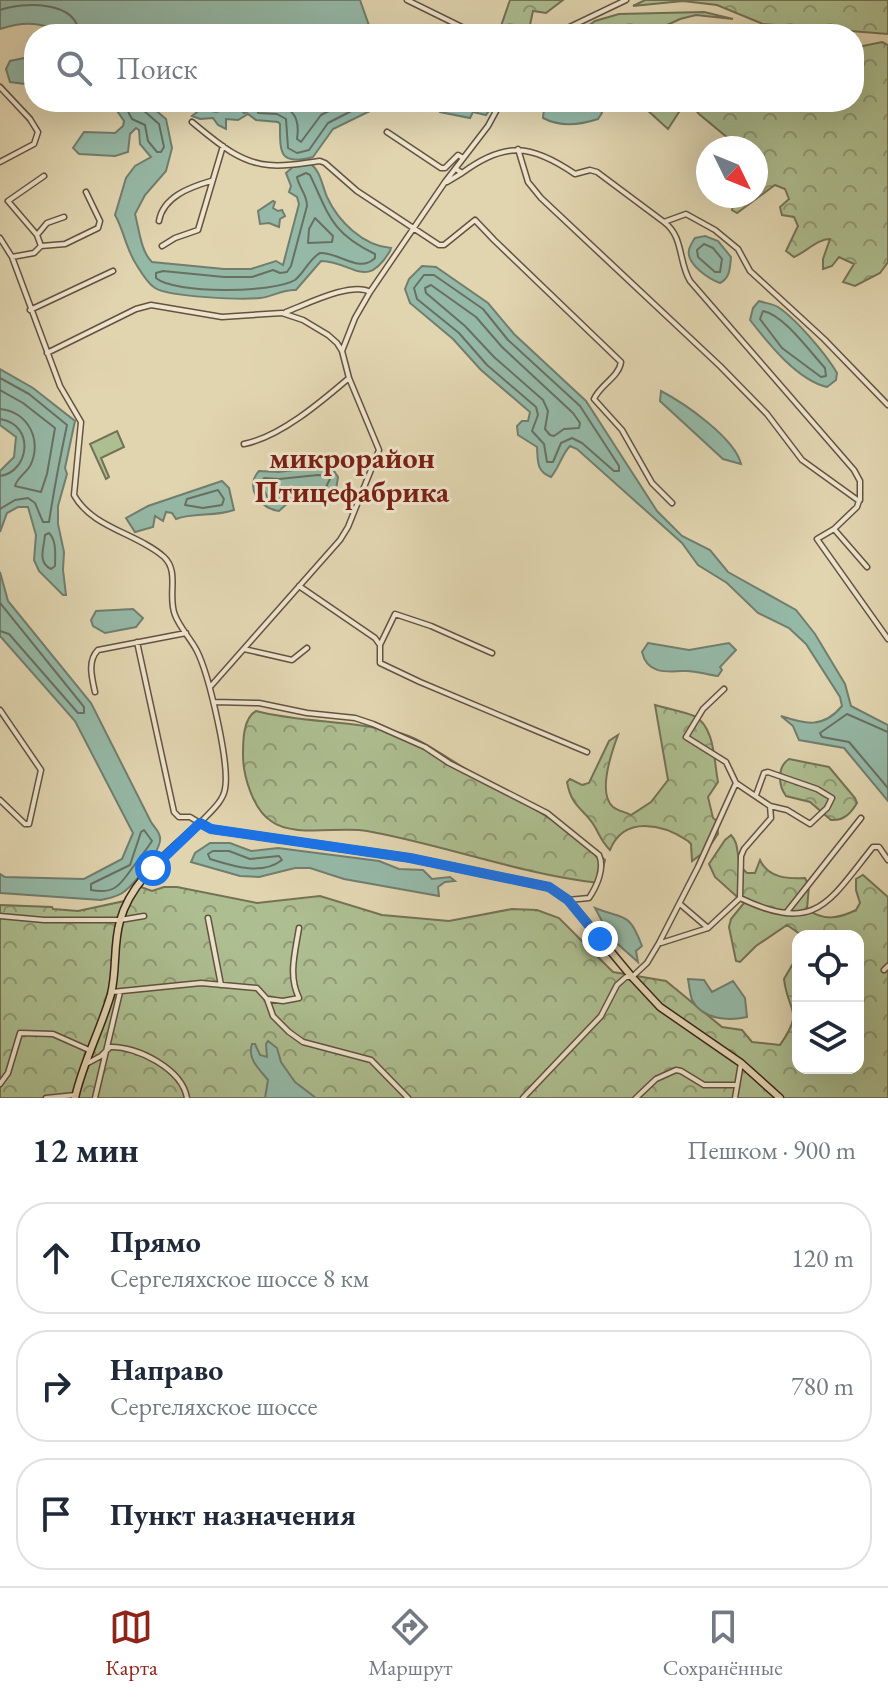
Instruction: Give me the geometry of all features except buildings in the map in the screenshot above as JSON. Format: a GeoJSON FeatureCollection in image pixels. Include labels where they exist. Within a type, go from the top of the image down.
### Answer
{"type":"FeatureCollection","features":[{"type":"Feature","properties":{"kind":"main road"},"geometry":{"type":"LineString","coordinates":[[75,1096],[112,992],[120,920],[136,886],[200,823],[211,829],[410,858],[549,887],[568,900],[660,1007],[741,1063],[780,1098]]}},
{"type":"Feature","properties":{"kind":"street"},"geometry":{"type":"LineString","coordinates":[[407,0],[456,24]]}},
{"type":"Feature","properties":{"kind":"street"},"geometry":{"type":"LineString","coordinates":[[576,24],[626,0]]}},
{"type":"Feature","properties":{"kind":"street"},"geometry":{"type":"LineString","coordinates":[[0,162],[34,144],[38,132],[1,88]]}},
{"type":"Feature","properties":{"kind":"street"},"geometry":{"type":"LineString","coordinates":[[342,351],[355,318],[370,292],[496,112]]}},
{"type":"Feature","properties":{"kind":"street"},"geometry":{"type":"LineString","coordinates":[[192,122],[223,146],[259,164],[320,161],[357,191],[439,245],[444,245],[475,220],[613,351],[622,365],[594,399],[622,430],[652,483],[672,503]]}},
{"type":"Feature","properties":{"kind":"street"},"geometry":{"type":"LineString","coordinates":[[387,132],[441,168],[445,168],[458,155],[463,158]]}},
{"type":"Feature","properties":{"kind":"street"},"geometry":{"type":"LineString","coordinates":[[162,246],[198,230],[223,146]]}},
{"type":"Feature","properties":{"kind":"street"},"geometry":{"type":"LineString","coordinates":[[445,182],[491,154],[518,149],[553,161],[575,174],[590,170],[597,172],[676,234],[683,270],[690,281],[854,470],[860,481],[857,507],[834,529],[817,539],[888,639]]}},
{"type":"Feature","properties":{"kind":"street"},"geometry":{"type":"LineString","coordinates":[[518,149],[528,182],[541,198],[720,366],[767,414],[802,460],[859,501]]}},
{"type":"Feature","properties":{"kind":"street"},"geometry":{"type":"LineString","coordinates":[[456,169],[462,173]]}},
{"type":"Feature","properties":{"kind":"street"},"geometry":{"type":"LineString","coordinates":[[41,246],[37,235],[8,201],[44,176]]}},
{"type":"Feature","properties":{"kind":"street"},"geometry":{"type":"LineString","coordinates":[[159,221],[161,211],[168,202],[180,193],[211,181]]}},
{"type":"Feature","properties":{"kind":"street"},"geometry":{"type":"LineString","coordinates":[[12,257],[34,253],[41,246],[65,244],[98,228],[100,221],[86,192]]}},
{"type":"Feature","properties":{"kind":"street"},"geometry":{"type":"LineString","coordinates":[[664,222],[676,215],[686,214],[715,230],[738,249],[750,271],[765,287],[834,349],[888,405]]}},
{"type":"Feature","properties":{"kind":"street"},"geometry":{"type":"LineString","coordinates":[[37,235],[47,223],[64,217]]}},
{"type":"Feature","properties":{"kind":"street"},"geometry":{"type":"LineString","coordinates":[[0,238],[12,257],[60,386],[81,422],[74,495],[78,502],[101,520],[165,558],[173,576],[174,614],[197,651],[211,686],[226,782],[225,791],[200,823],[190,817],[179,817],[174,812],[137,642]]}},
{"type":"Feature","properties":{"kind":"street"},"geometry":{"type":"LineString","coordinates":[[30,310],[113,271]]}},
{"type":"Feature","properties":{"kind":"street"},"geometry":{"type":"LineString","coordinates":[[282,313],[351,289],[364,288],[370,292]]}},
{"type":"Feature","properties":{"kind":"street"},"geometry":{"type":"LineString","coordinates":[[47,353],[144,306],[222,317],[293,315],[320,329],[342,351],[349,378],[379,445],[378,456],[340,540],[211,686]]}},
{"type":"Feature","properties":{"kind":"street"},"geometry":{"type":"LineString","coordinates":[[244,444],[273,433],[315,406],[349,378]]}},
{"type":"Feature","properties":{"kind":"street"},"geometry":{"type":"LineString","coordinates":[[834,529],[867,567]]}},
{"type":"Feature","properties":{"kind":"street"},"geometry":{"type":"LineString","coordinates":[[299,586],[375,638],[380,645]]}},
{"type":"Feature","properties":{"kind":"street"},"geometry":{"type":"LineString","coordinates":[[492,653],[395,614],[380,645],[380,663],[587,752]]}},
{"type":"Feature","properties":{"kind":"street"},"geometry":{"type":"LineString","coordinates":[[95,692],[91,664],[95,653],[186,633]]}},
{"type":"Feature","properties":{"kind":"street"},"geometry":{"type":"LineString","coordinates":[[244,649],[292,660],[307,648]]}},
{"type":"Feature","properties":{"kind":"street"},"geometry":{"type":"LineString","coordinates":[[724,689],[703,709],[686,737],[726,762],[736,783],[770,806],[787,810],[810,824],[827,808],[832,798],[817,789],[768,772],[764,773],[756,795]]}},
{"type":"Feature","properties":{"kind":"street"},"geometry":{"type":"LineString","coordinates":[[214,702],[259,703],[301,712],[355,718],[425,747],[449,763],[547,813],[601,857],[598,881],[589,898],[568,900]]}},
{"type":"Feature","properties":{"kind":"street"},"geometry":{"type":"LineString","coordinates":[[0,710],[41,770],[29,824],[25,824],[0,800]]}},
{"type":"Feature","properties":{"kind":"street"},"geometry":{"type":"LineString","coordinates":[[523,1098],[601,1016],[617,985],[626,977],[632,977],[647,963],[680,904],[736,783]]}},
{"type":"Feature","properties":{"kind":"street"},"geometry":{"type":"LineString","coordinates":[[659,943],[708,928],[740,898],[741,856],[748,843],[771,818],[770,806]]}},
{"type":"Feature","properties":{"kind":"street"},"geometry":{"type":"LineString","coordinates":[[786,913],[861,818]]}},
{"type":"Feature","properties":{"kind":"street"},"geometry":{"type":"LineString","coordinates":[[740,898],[763,908],[803,913],[828,903],[873,847],[879,847],[888,860]]}},
{"type":"Feature","properties":{"kind":"street"},"geometry":{"type":"LineString","coordinates":[[680,904],[708,928]]}},
{"type":"Feature","properties":{"kind":"street"},"geometry":{"type":"LineString","coordinates":[[0,916],[44,920],[120,920],[144,916]]}},
{"type":"Feature","properties":{"kind":"street"},"geometry":{"type":"LineString","coordinates":[[208,918],[221,985]]}},
{"type":"Feature","properties":{"kind":"street"},"geometry":{"type":"LineString","coordinates":[[267,999],[283,1001],[299,998],[292,986],[299,928]]}},
{"type":"Feature","properties":{"kind":"street"},"geometry":{"type":"LineString","coordinates":[[112,992],[201,983],[257,988],[267,999],[273,1016],[296,1037],[303,1042],[371,1060],[408,1098]]}},
{"type":"Feature","properties":{"kind":"street"},"geometry":{"type":"LineString","coordinates":[[95,1098],[120,991]]}},
{"type":"Feature","properties":{"kind":"street"},"geometry":{"type":"LineString","coordinates":[[0,1084],[8,1073],[20,1033],[53,1034],[89,1050]]}},
{"type":"Feature","properties":{"kind":"street"},"geometry":{"type":"LineString","coordinates":[[84,1066],[110,1047],[121,1047],[157,1062],[182,1084],[187,1098]]}},
{"type":"Feature","properties":{"kind":"street"},"geometry":{"type":"LineString","coordinates":[[735,1098],[741,1063]]}},
{"type":"Feature","properties":{"kind":"street"},"geometry":{"type":"LineString","coordinates":[[636,1098],[656,1079],[676,1070],[704,1085],[737,1085]]}},
{"type":"Feature","properties":{"kind":"street"},"geometry":{"type":"LineString","coordinates":[[46,1098],[75,1096]]}},
{"type":"Feature","properties":{"kind":"green space"},"geometry":{"type":"Polygon","coordinates":[[[510,0],[563,0],[546,13],[533,11],[530,24],[502,24],[510,0]]]}},
{"type":"Feature","properties":{"kind":"green space"},"geometry":{"type":"Polygon","coordinates":[[[645,0],[888,0],[888,34],[864,32],[864,24],[763,24],[717,5],[683,1],[633,6],[645,0]]]}},
{"type":"Feature","properties":{"kind":"green space"},"geometry":{"type":"Polygon","coordinates":[[[704,12],[733,19],[696,15],[669,24],[591,24],[619,14],[704,12]]]}},
{"type":"Feature","properties":{"kind":"green space"},"geometry":{"type":"Polygon","coordinates":[[[882,42],[888,45],[888,262],[880,273],[855,286],[843,282],[854,264],[839,257],[832,266],[823,269],[830,239],[794,257],[786,251],[798,226],[794,217],[782,215],[780,207],[789,199],[785,189],[775,185],[768,190],[768,136],[726,136],[697,112],[864,112],[864,46],[882,42]]]}},
{"type":"Feature","properties":{"kind":"green space"},"geometry":{"type":"Polygon","coordinates":[[[649,112],[679,112],[668,129],[649,112]]]}},
{"type":"Feature","properties":{"kind":"green space"},"geometry":{"type":"Polygon","coordinates":[[[117,431],[124,447],[101,458],[109,477],[106,479],[90,444],[117,431]]]}},
{"type":"Feature","properties":{"kind":"green space"},"geometry":{"type":"Polygon","coordinates":[[[655,705],[694,716],[710,736],[718,782],[708,797],[713,818],[717,821],[718,834],[707,850],[692,861],[688,841],[656,827],[634,827],[625,831],[610,850],[569,791],[567,782],[570,779],[582,785],[589,783],[609,741],[618,735],[607,772],[608,801],[613,807],[631,815],[651,802],[668,780],[655,705]]]}},
{"type":"Feature","properties":{"kind":"green space"},"geometry":{"type":"Polygon","coordinates":[[[256,711],[379,728],[422,742],[536,810],[589,846],[605,860],[599,883],[540,873],[367,831],[304,830],[280,826],[259,809],[245,772],[245,730],[248,719],[256,711]]]}},
{"type":"Feature","properties":{"kind":"green space"},"geometry":{"type":"Polygon","coordinates":[[[789,759],[829,767],[855,798],[857,803],[852,810],[843,818],[831,820],[810,802],[786,796],[780,776],[782,767],[789,759]]]}},
{"type":"Feature","properties":{"kind":"green space"},"geometry":{"type":"Polygon","coordinates":[[[731,835],[734,839],[740,864],[747,873],[755,873],[760,860],[773,874],[805,878],[809,886],[807,909],[819,915],[837,917],[856,910],[860,903],[856,879],[863,875],[888,897],[888,1098],[0,1098],[0,905],[78,911],[129,900],[138,886],[152,891],[177,887],[257,903],[320,896],[382,915],[449,921],[512,909],[537,910],[559,918],[613,972],[666,981],[722,1027],[742,1030],[752,1042],[780,1045],[792,1024],[792,1074],[864,1074],[864,930],[794,930],[787,925],[756,946],[740,962],[736,961],[729,927],[731,919],[744,903],[715,877],[709,864],[731,835]]]}},
{"type":"Feature","properties":{"kind":"green space"},"geometry":{"type":"Polygon","coordinates":[[[792,965],[792,1009],[786,990],[784,979],[792,965]]]}},
{"type":"Feature","properties":{"kind":"water"},"geometry":{"type":"Polygon","coordinates":[[[0,0],[360,0],[368,24],[24,24],[0,29],[0,0]]]}},
{"type":"Feature","properties":{"kind":"water"},"geometry":{"type":"Polygon","coordinates":[[[24,58],[24,84],[10,82],[6,69],[10,61],[24,58]]]}},
{"type":"Feature","properties":{"kind":"water"},"geometry":{"type":"Polygon","coordinates":[[[118,112],[158,112],[166,119],[172,148],[166,171],[145,195],[135,214],[143,246],[152,262],[224,269],[251,269],[276,261],[283,265],[299,204],[297,197],[289,192],[291,186],[286,173],[293,167],[309,163],[318,173],[327,197],[345,223],[361,237],[391,248],[390,251],[374,270],[366,272],[321,261],[296,290],[264,297],[206,297],[175,294],[155,288],[133,258],[115,215],[126,178],[135,166],[151,157],[140,144],[139,130],[136,128],[130,134],[128,152],[115,156],[79,154],[73,148],[84,132],[115,133],[124,121],[118,112]]]}},
{"type":"Feature","properties":{"kind":"water"},"geometry":{"type":"Polygon","coordinates":[[[197,112],[368,112],[333,129],[313,157],[294,160],[281,150],[278,122],[256,120],[248,114],[238,120],[226,119],[226,129],[213,118],[192,116],[197,112]]]}},
{"type":"Feature","properties":{"kind":"water"},"geometry":{"type":"Polygon","coordinates":[[[440,112],[473,112],[470,118],[440,112]]]}},
{"type":"Feature","properties":{"kind":"water"},"geometry":{"type":"Polygon","coordinates":[[[544,112],[602,113],[598,119],[577,124],[556,123],[543,118],[544,112]]]}},
{"type":"Feature","properties":{"kind":"water"},"geometry":{"type":"Polygon","coordinates":[[[273,201],[273,208],[282,210],[285,216],[280,219],[279,227],[260,224],[258,211],[273,201]]]}},
{"type":"Feature","properties":{"kind":"water"},"geometry":{"type":"Polygon","coordinates":[[[705,236],[718,241],[731,257],[728,275],[720,283],[699,270],[689,255],[695,238],[705,236]]]}},
{"type":"Feature","properties":{"kind":"water"},"geometry":{"type":"Polygon","coordinates":[[[422,266],[436,267],[488,303],[514,334],[586,401],[657,511],[682,536],[710,550],[728,572],[796,610],[815,634],[845,684],[851,706],[888,725],[888,801],[844,748],[799,740],[793,726],[781,716],[813,723],[828,718],[842,706],[840,697],[806,644],[789,628],[758,613],[727,583],[698,565],[682,543],[577,449],[570,446],[551,477],[543,472],[537,447],[518,435],[517,426],[522,421],[528,421],[530,412],[410,303],[405,289],[409,279],[422,266]]]}},
{"type":"Feature","properties":{"kind":"water"},"geometry":{"type":"Polygon","coordinates":[[[759,301],[778,307],[802,328],[832,365],[837,373],[836,380],[827,387],[816,383],[784,360],[750,320],[753,308],[759,301]]]}},
{"type":"Feature","properties":{"kind":"water"},"geometry":{"type":"Polygon","coordinates":[[[0,369],[33,388],[75,421],[65,468],[67,474],[58,506],[66,595],[39,571],[34,560],[36,535],[28,507],[18,507],[7,513],[0,532],[0,471],[14,457],[16,437],[0,425],[0,369]]]}},
{"type":"Feature","properties":{"kind":"water"},"geometry":{"type":"Polygon","coordinates":[[[661,391],[719,433],[737,454],[741,464],[723,459],[660,401],[661,391]]]}},
{"type":"Feature","properties":{"kind":"water"},"geometry":{"type":"Polygon","coordinates":[[[332,468],[338,477],[336,490],[324,503],[308,504],[291,500],[279,511],[266,506],[256,496],[253,484],[259,471],[332,468]]]}},
{"type":"Feature","properties":{"kind":"water"},"geometry":{"type":"Polygon","coordinates":[[[222,481],[229,488],[234,510],[176,519],[172,513],[166,512],[163,521],[155,516],[153,527],[135,532],[126,518],[148,506],[222,481]]]}},
{"type":"Feature","properties":{"kind":"water"},"geometry":{"type":"Polygon","coordinates":[[[0,572],[8,601],[91,703],[159,834],[157,850],[147,866],[129,887],[116,896],[101,900],[0,893],[0,874],[5,877],[84,879],[122,859],[133,833],[75,721],[0,636],[0,572]]]}},
{"type":"Feature","properties":{"kind":"water"},"geometry":{"type":"Polygon","coordinates":[[[133,609],[143,618],[136,627],[105,633],[93,626],[91,620],[96,611],[133,609]]]}},
{"type":"Feature","properties":{"kind":"water"},"geometry":{"type":"Polygon","coordinates":[[[648,643],[689,650],[729,643],[736,650],[720,667],[722,670],[718,676],[653,668],[642,652],[648,643]]]}},
{"type":"Feature","properties":{"kind":"water"},"geometry":{"type":"Polygon","coordinates":[[[210,843],[230,843],[251,851],[278,848],[379,861],[399,869],[423,870],[432,879],[450,877],[455,881],[438,887],[439,896],[344,879],[310,868],[295,868],[259,877],[240,876],[191,862],[195,853],[210,843]]]}},
{"type":"Feature","properties":{"kind":"water"},"geometry":{"type":"Polygon","coordinates":[[[595,908],[625,918],[633,927],[642,946],[636,951],[638,962],[611,938],[595,908]]]}},
{"type":"Feature","properties":{"kind":"water"},"geometry":{"type":"Polygon","coordinates":[[[688,979],[704,980],[712,992],[733,981],[745,998],[747,1017],[724,1019],[703,1012],[692,1000],[688,979]]]}},
{"type":"Feature","properties":{"kind":"water"},"geometry":{"type":"Polygon","coordinates":[[[268,1041],[277,1048],[281,1062],[295,1082],[316,1098],[265,1098],[268,1080],[255,1064],[251,1049],[255,1044],[260,1055],[267,1057],[268,1041]]]}},
{"type":"Feature","properties":{"kind":"district","name":"микрорайон Птицефабрика"},"geometry":{"type":"Point","coordinates":[352,475]}},
{"type":"Feature","properties":{"kind":"route"},"geometry":{"type":"LineString","coordinates":[[153,868],[200,823],[211,829],[410,858],[549,887],[568,900],[600,939]]}}]}
